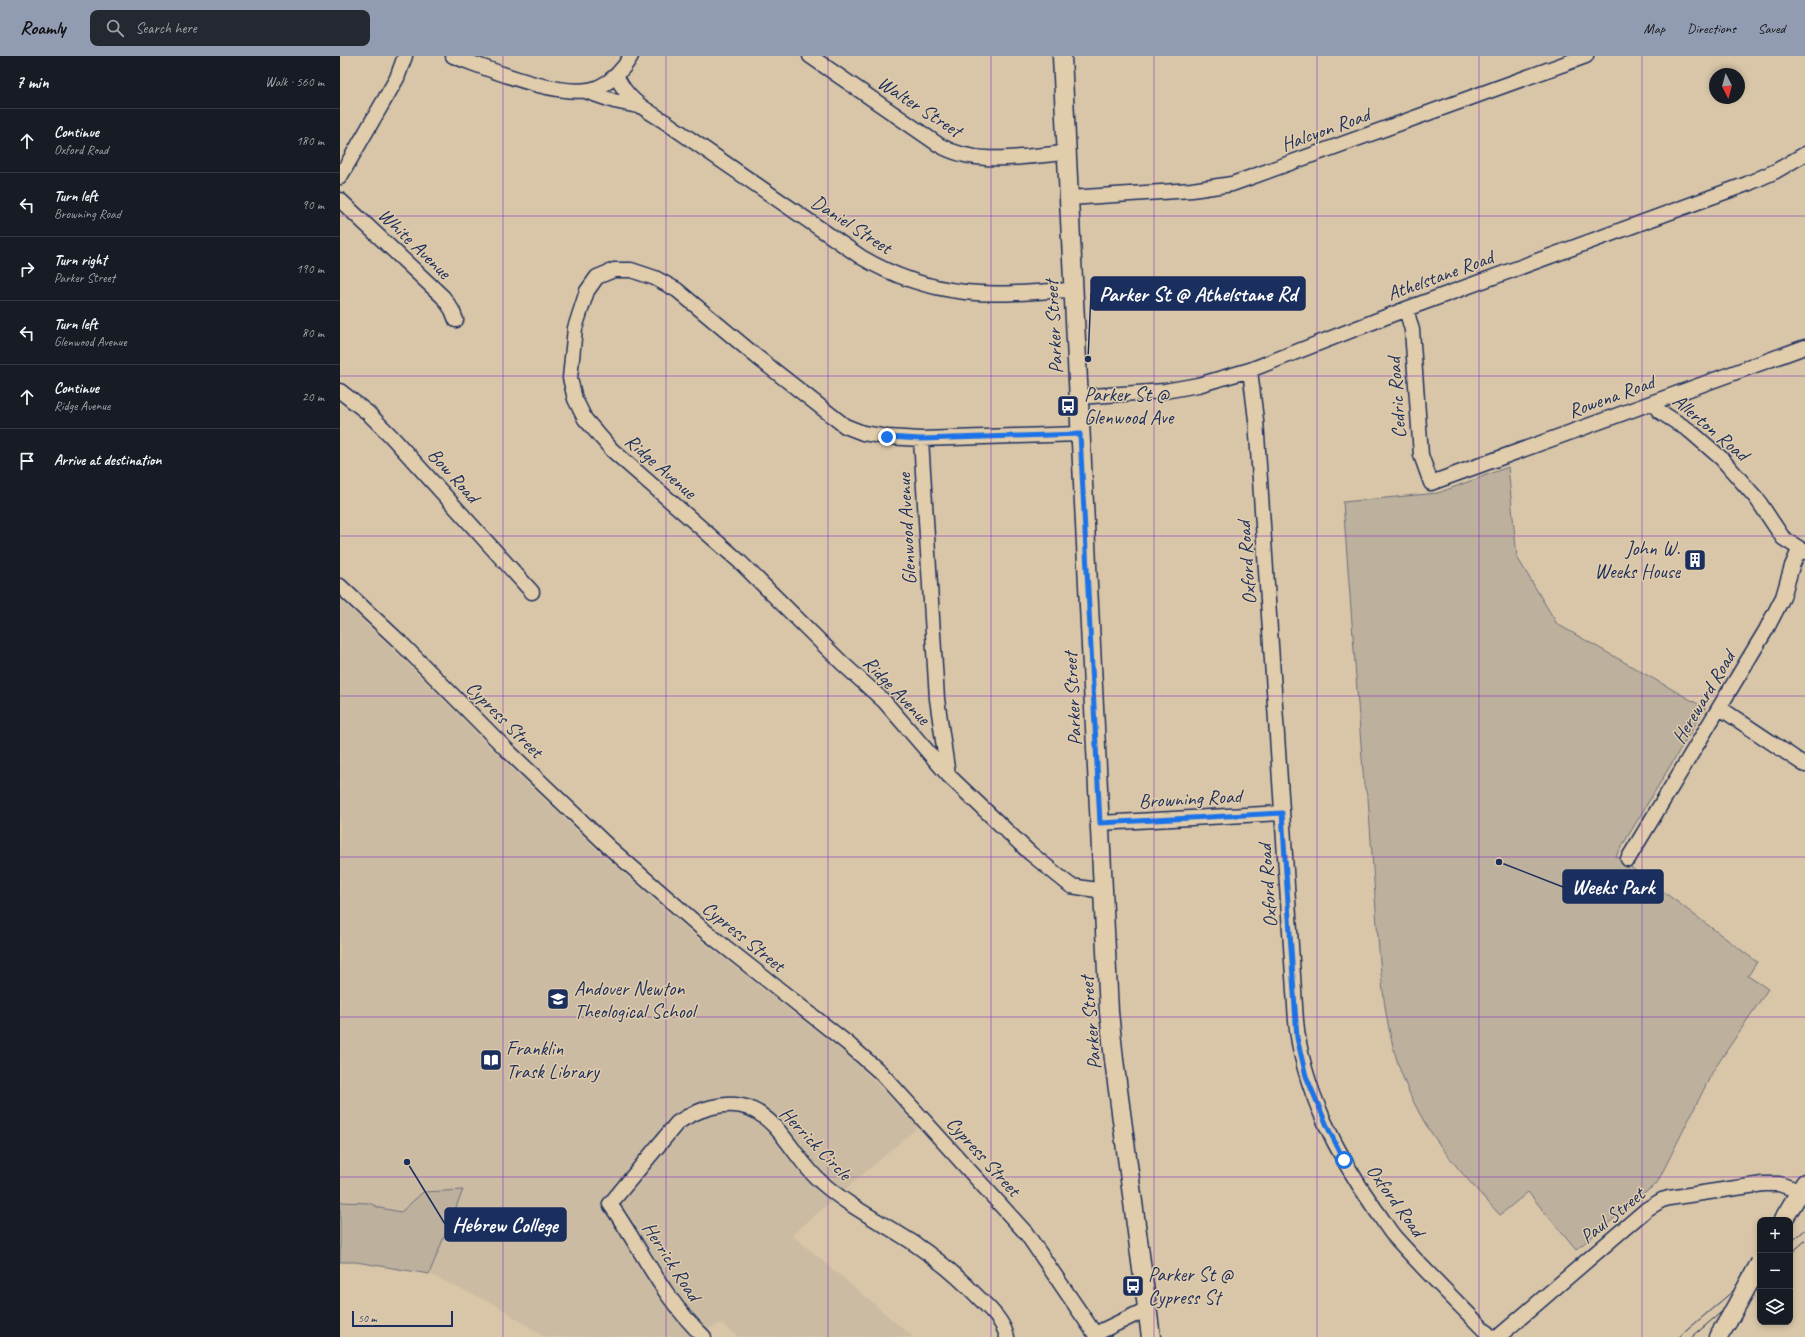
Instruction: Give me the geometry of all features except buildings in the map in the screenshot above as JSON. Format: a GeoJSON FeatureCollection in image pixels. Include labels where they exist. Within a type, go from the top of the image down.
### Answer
{"type":"FeatureCollection","features":[{"type":"Feature","properties":{"kind":"main road","name":"Parker Street"},"geometry":{"type":"LineString","coordinates":[[1062,56],[1078,397],[1112,1044],[1146,1309],[1151,1337]]}},
{"type":"Feature","properties":{"kind":"main road"},"geometry":{"type":"LineString","coordinates":[[1785,1217],[1802,1187]]}},
{"type":"Feature","properties":{"kind":"main road"},"geometry":{"type":"LineString","coordinates":[[1718,1337],[1757,1268]]}},
{"type":"Feature","properties":{"kind":"street"},"geometry":{"type":"LineString","coordinates":[[340,177],[396,78],[405,56]]}},
{"type":"Feature","properties":{"kind":"street"},"geometry":{"type":"LineString","coordinates":[[452,56],[542,86],[582,90],[598,88],[617,77],[631,56]]}},
{"type":"Feature","properties":{"kind":"street","name":"Walter Street"},"geometry":{"type":"LineString","coordinates":[[810,56],[949,151],[968,157],[988,159],[1066,153]]}},
{"type":"Feature","properties":{"kind":"street","name":"Halcyon Road"},"geometry":{"type":"LineString","coordinates":[[1069,198],[1192,190],[1232,184],[1586,56]]}},
{"type":"Feature","properties":{"kind":"street","name":"Daniel Street"},"geometry":{"type":"LineString","coordinates":[[617,77],[630,98],[638,106],[666,123],[861,257],[887,271],[928,285],[965,292],[990,294],[1073,290]]}},
{"type":"Feature","properties":{"kind":"street","name":"Daniel Street"},"geometry":{"type":"LineString","coordinates":[[582,90],[614,101],[638,106]]}},
{"type":"Feature","properties":{"kind":"street","name":"Athelstane Road"},"geometry":{"type":"LineString","coordinates":[[1078,397],[1165,391],[1198,385],[1250,370],[1406,309],[1747,184],[1776,171],[1805,154]]}},
{"type":"Feature","properties":{"kind":"street","name":"White Avenue"},"geometry":{"type":"LineString","coordinates":[[340,200],[443,297],[452,310],[456,320]]}},
{"type":"Feature","properties":{"kind":"street","name":"Ridge Avenue"},"geometry":{"type":"LineString","coordinates":[[921,439],[887,437],[863,433],[845,426],[763,362],[676,290],[654,278],[631,270],[614,270],[597,277],[587,291],[575,328],[570,378],[575,399],[585,419],[612,450],[739,561],[837,658],[884,701],[948,775],[1030,853],[1071,886],[1103,891]]}},
{"type":"Feature","properties":{"kind":"street","name":"Cedric Road"},"geometry":{"type":"LineString","coordinates":[[1406,309],[1412,330],[1420,455],[1431,483]]}},
{"type":"Feature","properties":{"kind":"street","name":"Rowena Road"},"geometry":{"type":"LineString","coordinates":[[1431,483],[1805,347]]}},
{"type":"Feature","properties":{"kind":"street","name":"Oxford Road"},"geometry":{"type":"LineString","coordinates":[[1250,370],[1256,420],[1297,1038],[1304,1070],[1335,1143],[1353,1176],[1393,1235],[1491,1337]]}},
{"type":"Feature","properties":{"kind":"street","name":"Bow Road"},"geometry":{"type":"LineString","coordinates":[[340,390],[368,413],[387,432],[532,592]]}},
{"type":"Feature","properties":{"kind":"street","name":"Allerton Road"},"geometry":{"type":"LineString","coordinates":[[1653,402],[1659,411],[1701,439],[1726,463],[1757,499],[1776,531],[1783,538],[1802,551]]}},
{"type":"Feature","properties":{"kind":"street"},"geometry":{"type":"LineString","coordinates":[[921,439],[1080,434]]}},
{"type":"Feature","properties":{"kind":"street","name":"Glenwood Avenue"},"geometry":{"type":"LineString","coordinates":[[921,439],[937,699],[948,775]]}},
{"type":"Feature","properties":{"kind":"street","name":"Hereward Road"},"geometry":{"type":"LineString","coordinates":[[1628,859],[1766,630],[1778,607],[1802,551]]}},
{"type":"Feature","properties":{"kind":"street","name":"Cypress Street"},"geometry":{"type":"LineString","coordinates":[[340,586],[401,643],[507,750],[611,849],[704,931],[846,1043],[880,1072],[1026,1233],[1096,1335]]}},
{"type":"Feature","properties":{"kind":"street"},"geometry":{"type":"LineString","coordinates":[[1720,708],[1805,765]]}},
{"type":"Feature","properties":{"kind":"street","name":"Browning Road"},"geometry":{"type":"LineString","coordinates":[[1100,823],[1282,813]]}},
{"type":"Feature","properties":{"kind":"street","name":"Herrick Circle"},"geometry":{"type":"LineString","coordinates":[[610,1204],[670,1130],[684,1119],[702,1110],[720,1106],[736,1105],[750,1108],[763,1116],[779,1132],[792,1146],[808,1169],[824,1185],[853,1206],[914,1243],[965,1284],[999,1320],[1008,1337]]}},
{"type":"Feature","properties":{"kind":"street","name":"Paul Street"},"geometry":{"type":"LineString","coordinates":[[1498,1337],[1642,1214],[1662,1200],[1676,1196],[1763,1184],[1780,1184],[1794,1188],[1802,1187]]}},
{"type":"Feature","properties":{"kind":"street","name":"Herrick Road"},"geometry":{"type":"LineString","coordinates":[[610,1204],[664,1291],[682,1314],[704,1337]]}},
{"type":"Feature","properties":{"kind":"street"},"geometry":{"type":"LineString","coordinates":[[1096,1335],[1146,1309]]}},
{"type":"Feature","properties":{"kind":"shaded area"},"geometry":{"type":"Polygon","coordinates":[[[1508,467],[1517,557],[1557,624],[1705,708],[1616,856],[1757,962],[1748,976],[1768,989],[1713,1071],[1657,1183],[1576,1250],[1528,1192],[1500,1215],[1442,1148],[1425,1123],[1412,1099],[1394,1051],[1385,1003],[1379,952],[1368,798],[1364,785],[1343,502],[1438,493],[1508,467]]]}},
{"type":"Feature","properties":{"kind":"shaded area","name":"Andover Newton Theological School"},"geometry":{"type":"Polygon","coordinates":[[[340,599],[394,650],[500,757],[594,847],[698,938],[852,1059],[918,1127],[792,1235],[913,1337],[739,1337],[721,1323],[692,1337],[544,1337],[496,1305],[429,1274],[356,1262],[340,1262],[340,599]]]}},
{"type":"Feature","properties":{"kind":"shaded area"},"geometry":{"type":"Polygon","coordinates":[[[463,1190],[429,1274],[356,1262],[340,1262],[340,1202],[369,1203],[380,1208],[401,1212],[423,1192],[463,1190]]]}},
{"type":"Feature","properties":{"kind":"tram line"},"geometry":{"type":"LineString","coordinates":[[1793,1240],[1805,1230]]}},
{"type":"Feature","properties":{"kind":"tram line"},"geometry":{"type":"LineString","coordinates":[[1791,1253],[1805,1241]]}},
{"type":"Feature","properties":{"kind":"tram line"},"geometry":{"type":"LineString","coordinates":[[1679,1337],[1757,1271]]}},
{"type":"Feature","properties":{"kind":"tram line"},"geometry":{"type":"LineString","coordinates":[[1692,1337],[1757,1282]]}},
{"type":"Feature","properties":{"kind":"place","name":"Parker St @ Athelstane Rd"},"geometry":{"type":"Point","coordinates":[1088,359]}},
{"type":"Feature","properties":{"kind":"place","name":"Parker St @ Glenwood Ave"},"geometry":{"type":"Point","coordinates":[1068,406]}},
{"type":"Feature","properties":{"kind":"place","name":"John W. Weeks House"},"geometry":{"type":"Point","coordinates":[1695,560]}},
{"type":"Feature","properties":{"kind":"place","name":"Weeks Park"},"geometry":{"type":"Point","coordinates":[1499,862]}},
{"type":"Feature","properties":{"kind":"place","name":"Andover Newton Theological School"},"geometry":{"type":"Point","coordinates":[558,999]}},
{"type":"Feature","properties":{"kind":"place","name":"Franklin Trask Library"},"geometry":{"type":"Point","coordinates":[491,1060]}},
{"type":"Feature","properties":{"kind":"place","name":"Hebrew College"},"geometry":{"type":"Point","coordinates":[407,1162]}},
{"type":"Feature","properties":{"kind":"place","name":"Parker St @ Cypress St"},"geometry":{"type":"Point","coordinates":[1133,1286]}},
{"type":"Feature","properties":{"kind":"route"},"geometry":{"type":"LineString","coordinates":[[887,437],[921,439],[1080,434],[1100,823],[1282,813],[1297,1038],[1306,1076],[1328,1128],[1344,1160]]}}]}
